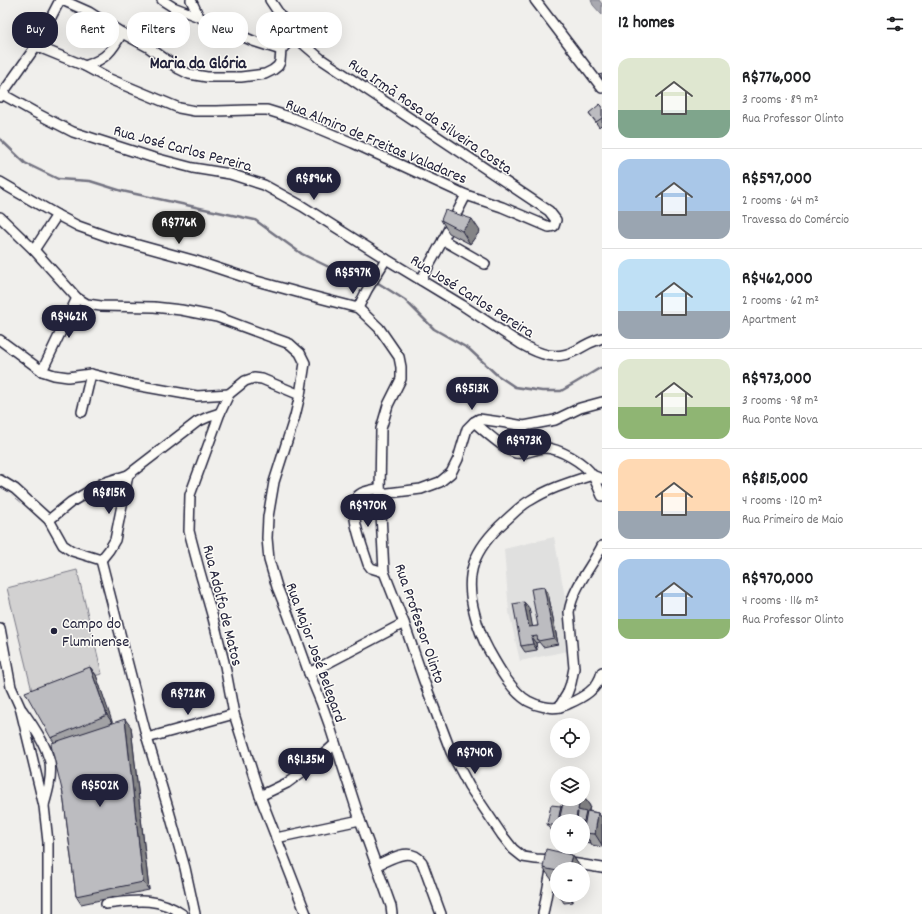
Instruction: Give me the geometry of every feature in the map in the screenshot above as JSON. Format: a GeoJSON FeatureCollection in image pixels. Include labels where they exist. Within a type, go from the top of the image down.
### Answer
{"type":"FeatureCollection","features":[{"type":"Feature","properties":{"kind":"street"},"geometry":{"type":"LineString","coordinates":[[54,12],[61,0],[89,12],[122,33],[148,47],[178,69],[189,74],[207,77],[241,77],[265,74],[278,66],[280,62],[281,50],[248,39]]}},
{"type":"Feature","properties":{"kind":"street"},"geometry":{"type":"LineString","coordinates":[[162,0],[173,7],[198,17]]}},
{"type":"Feature","properties":{"kind":"street"},"geometry":{"type":"LineString","coordinates":[[190,0],[198,15]]}},
{"type":"Feature","properties":{"kind":"street","name":"Rua Irmã Rosa da Silveira Costa"},"geometry":{"type":"LineString","coordinates":[[270,0],[278,12]]}},
{"type":"Feature","properties":{"kind":"street"},"geometry":{"type":"LineString","coordinates":[[535,0],[602,88]]}},
{"type":"Feature","properties":{"kind":"street"},"geometry":{"type":"LineString","coordinates":[[85,66],[108,55],[122,33]]}},
{"type":"Feature","properties":{"kind":"street"},"geometry":{"type":"LineString","coordinates":[[1,95],[35,48]]}},
{"type":"Feature","properties":{"kind":"street","name":"Rua Almiro de Freitas Valadares"},"geometry":{"type":"LineString","coordinates":[[41,48],[179,108],[195,111],[268,110],[293,118],[353,143],[466,195],[502,207],[547,226]]}},
{"type":"Feature","properties":{"kind":"street","name":"Rua Irmã Rosa da Silveira Costa"},"geometry":{"type":"LineString","coordinates":[[308,48],[321,59],[549,211],[554,216],[556,222],[552,227],[547,226]]}},
{"type":"Feature","properties":{"kind":"street","name":"Rua José Carlos Pereira"},"geometry":{"type":"LineString","coordinates":[[1,95],[73,132],[151,157],[193,168],[230,174],[264,185],[302,206],[462,305],[521,344],[540,353],[551,356],[561,356],[602,338]]}},
{"type":"Feature","properties":{"kind":"street","name":"Rua Professor Olinto"},"geometry":{"type":"LineString","coordinates":[[0,182],[78,226],[109,237],[189,259],[253,280],[358,308],[379,328],[398,357],[401,367],[401,379],[388,405],[381,429],[380,491],[384,572],[451,752],[469,786],[502,835],[513,849],[523,857],[602,868]]}},
{"type":"Feature","properties":{"kind":"street"},"geometry":{"type":"LineString","coordinates":[[421,280],[466,195]]}},
{"type":"Feature","properties":{"kind":"street"},"geometry":{"type":"LineString","coordinates":[[34,250],[57,215]]}},
{"type":"Feature","properties":{"kind":"street"},"geometry":{"type":"LineString","coordinates":[[0,217],[34,250],[77,298],[42,371]]}},
{"type":"Feature","properties":{"kind":"street"},"geometry":{"type":"LineString","coordinates":[[443,240],[485,264]]}},
{"type":"Feature","properties":{"kind":"street"},"geometry":{"type":"LineString","coordinates":[[358,308],[386,259]]}},
{"type":"Feature","properties":{"kind":"street","name":"Rua Major José Belegard"},"geometry":{"type":"LineString","coordinates":[[77,298],[87,304],[101,306],[154,307],[181,310],[217,317],[290,344],[300,353],[304,363],[300,395],[295,416],[274,482],[268,517],[268,560],[321,702],[360,820],[391,906],[392,914]]}},
{"type":"Feature","properties":{"kind":"street"},"geometry":{"type":"LineString","coordinates":[[0,340],[42,371],[54,375],[68,377],[91,374],[136,385],[197,396],[229,394]]}},
{"type":"Feature","properties":{"kind":"street"},"geometry":{"type":"LineString","coordinates":[[82,412],[91,374]]}},
{"type":"Feature","properties":{"kind":"street","name":"Rua Adolfo de Matos"},"geometry":{"type":"LineString","coordinates":[[300,395],[262,379],[254,378],[245,381],[229,394],[220,413],[190,496],[189,531],[215,625],[225,666],[234,714],[260,796],[306,914]]}},
{"type":"Feature","properties":{"kind":"street"},"geometry":{"type":"LineString","coordinates":[[384,572],[371,568],[368,564],[356,528],[354,510],[357,497],[362,493],[421,489],[440,482],[451,473],[458,459],[468,429],[479,419],[524,426],[555,420],[580,408],[602,402]]}},
{"type":"Feature","properties":{"kind":"street"},"geometry":{"type":"LineString","coordinates":[[49,520],[71,502],[103,483],[128,475],[197,422],[208,416],[220,413]]}},
{"type":"Feature","properties":{"kind":"street"},"geometry":{"type":"LineString","coordinates":[[474,422],[505,448],[515,453],[532,452],[542,448],[550,448],[560,451],[576,461],[592,475],[602,496]]}},
{"type":"Feature","properties":{"kind":"street"},"geometry":{"type":"LineString","coordinates":[[101,560],[115,540],[128,475]]}},
{"type":"Feature","properties":{"kind":"street"},"geometry":{"type":"LineString","coordinates":[[602,479],[592,475],[547,491],[530,500],[518,509],[492,532],[480,550],[471,572],[470,587],[471,602],[485,644],[511,686],[526,700],[540,707],[559,707],[586,695],[596,686],[602,672]]}},
{"type":"Feature","properties":{"kind":"street"},"geometry":{"type":"LineString","coordinates":[[0,480],[15,489],[49,520],[63,544],[72,551],[101,560]]}},
{"type":"Feature","properties":{"kind":"street"},"geometry":{"type":"LineString","coordinates":[[559,707],[571,684],[574,668],[569,612],[570,603],[602,546]]}},
{"type":"Feature","properties":{"kind":"street"},"geometry":{"type":"LineString","coordinates":[[101,560],[147,738],[185,868],[195,914]]}},
{"type":"Feature","properties":{"kind":"street"},"geometry":{"type":"LineString","coordinates":[[309,673],[404,623]]}},
{"type":"Feature","properties":{"kind":"street"},"geometry":{"type":"LineString","coordinates":[[0,628],[11,687],[20,708],[44,806],[48,842],[48,914]]}},
{"type":"Feature","properties":{"kind":"street"},"geometry":{"type":"LineString","coordinates":[[20,708],[34,726],[43,742],[50,760],[49,789],[44,806]]}},
{"type":"Feature","properties":{"kind":"street"},"geometry":{"type":"LineString","coordinates":[[147,738],[234,714]]}},
{"type":"Feature","properties":{"kind":"street"},"geometry":{"type":"LineString","coordinates":[[260,796],[287,783],[313,764],[335,744]]}},
{"type":"Feature","properties":{"kind":"street"},"geometry":{"type":"LineString","coordinates":[[276,838],[360,820]]}},
{"type":"Feature","properties":{"kind":"street"},"geometry":{"type":"LineString","coordinates":[[377,865],[397,856],[408,854],[419,858],[422,862],[441,914]]}},
{"type":"Feature","properties":{"kind":"street"},"geometry":{"type":"LineString","coordinates":[[543,914],[553,860]]}},
{"type":"Feature","properties":{"kind":"street"},"geometry":{"type":"LineString","coordinates":[[106,904],[145,900],[163,904],[179,913]]}},
{"type":"Feature","properties":{"kind":"shaded area"},"geometry":{"type":"Polygon","coordinates":[[[591,0],[599,0],[602,4],[602,15],[593,5],[591,0]]]}},
{"type":"Feature","properties":{"kind":"shaded area"},"geometry":{"type":"Polygon","coordinates":[[[554,537],[568,614],[572,650],[520,661],[509,612],[504,549],[554,537]]]}},
{"type":"Feature","properties":{"kind":"shaded area","name":"Campo do Fluminense"},"geometry":{"type":"Polygon","coordinates":[[[77,570],[102,674],[32,691],[7,588],[77,570]]]}},
{"type":"Feature","properties":{"kind":"building"},"geometry":{"type":"Polygon","coordinates":[[[600,104],[602,106],[602,118],[596,122],[589,113],[600,104]]]}},
{"type":"Feature","properties":{"kind":"building"},"geometry":{"type":"Polygon","coordinates":[[[445,210],[472,219],[462,231],[441,220],[445,210]]]}},
{"type":"Feature","properties":{"kind":"building"},"geometry":{"type":"Polygon","coordinates":[[[544,587],[554,638],[538,641],[537,636],[531,637],[533,644],[521,646],[513,604],[524,602],[529,627],[538,626],[531,589],[544,587]]]}},
{"type":"Feature","properties":{"kind":"building"},"geometry":{"type":"Polygon","coordinates":[[[90,667],[107,715],[51,738],[25,692],[90,667]]]}},
{"type":"Feature","properties":{"kind":"building"},"geometry":{"type":"Polygon","coordinates":[[[125,719],[143,882],[76,896],[63,794],[51,745],[52,743],[125,719]]]}},
{"type":"Feature","properties":{"kind":"building"},"geometry":{"type":"Polygon","coordinates":[[[551,806],[561,806],[559,814],[550,814],[550,825],[547,824],[551,806]]]}},
{"type":"Feature","properties":{"kind":"building"},"geometry":{"type":"Polygon","coordinates":[[[562,806],[579,806],[578,810],[586,812],[586,814],[578,814],[577,812],[577,814],[561,814],[562,806]]]}},
{"type":"Feature","properties":{"kind":"building"},"geometry":{"type":"Polygon","coordinates":[[[587,811],[598,813],[595,834],[590,834],[590,814],[586,814],[587,811]]]}},
{"type":"Feature","properties":{"kind":"building"},"geometry":{"type":"Polygon","coordinates":[[[546,849],[550,850],[550,854],[572,855],[570,862],[550,862],[550,870],[543,868],[546,849]]]}},
{"type":"Feature","properties":{"kind":"waterway"},"geometry":{"type":"LineString","coordinates":[[0,139],[25,163],[58,179],[90,181],[122,191],[255,220],[302,254],[335,270],[375,281],[405,300],[434,329],[469,349],[497,375],[515,387],[542,391],[561,391],[602,368]]}},
{"type":"Feature","properties":{"kind":"place","name":"Campo do Fluminense"},"geometry":{"type":"Point","coordinates":[54,631]}},
{"type":"Feature","properties":{"kind":"district","name":"Maria da Glória"},"geometry":{"type":"Point","coordinates":[198,62]}}]}
